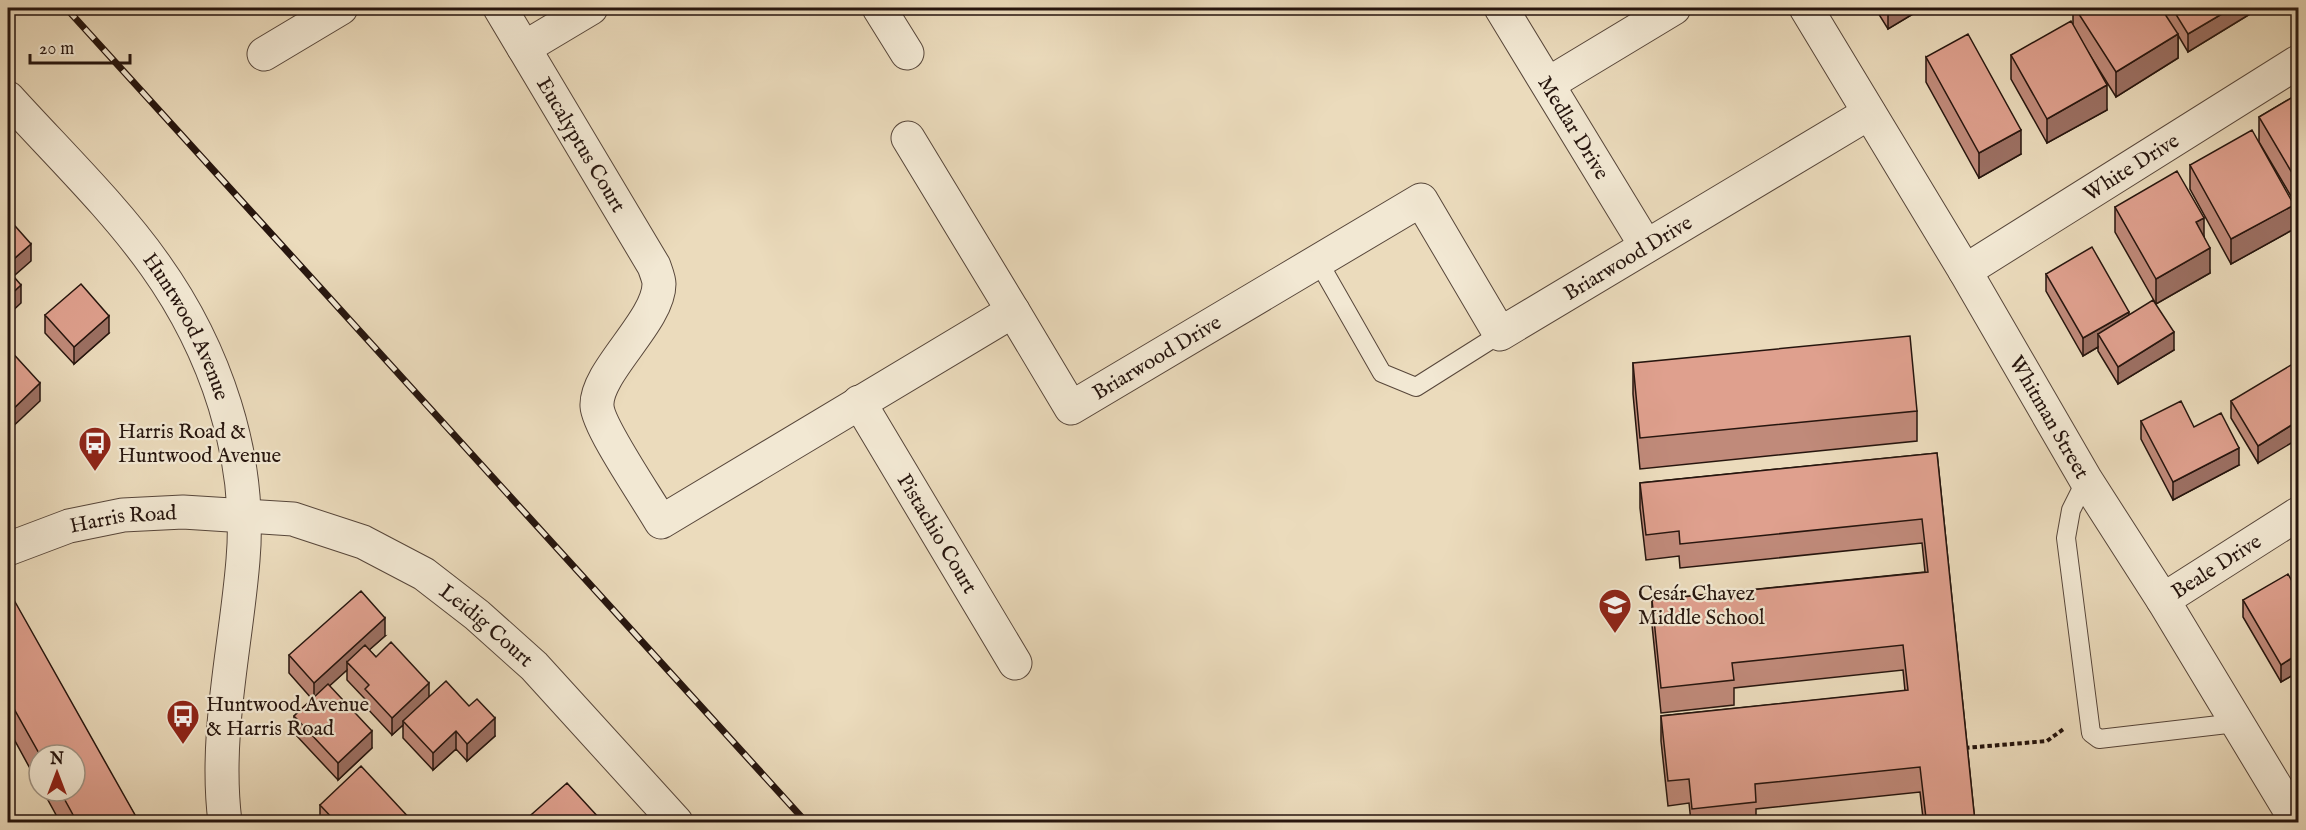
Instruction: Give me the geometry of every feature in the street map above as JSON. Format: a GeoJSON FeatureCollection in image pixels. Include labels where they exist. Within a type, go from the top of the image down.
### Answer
{"type":"FeatureCollection","features":[{"type":"Feature","properties":{"kind":"street"},"geometry":{"type":"LineString","coordinates":[[264,54],[341,8]]}},
{"type":"Feature","properties":{"kind":"street","name":"Eucalyptus Court"},"geometry":{"type":"LineString","coordinates":[[500,8],[654,267],[659,284],[653,306],[603,384],[596,405],[602,424],[661,522],[859,402]]}},
{"type":"Feature","properties":{"kind":"street"},"geometry":{"type":"LineString","coordinates":[[524,48],[591,8]]}},
{"type":"Feature","properties":{"kind":"street"},"geometry":{"type":"LineString","coordinates":[[879,8],[907,53]]}},
{"type":"Feature","properties":{"kind":"street","name":"Medlar Drive"},"geometry":{"type":"LineString","coordinates":[[1501,8],[1646,246]]}},
{"type":"Feature","properties":{"kind":"street"},"geometry":{"type":"LineString","coordinates":[[1548,84],[1674,8]]}},
{"type":"Feature","properties":{"kind":"street","name":"Whitman Street"},"geometry":{"type":"LineString","coordinates":[[1806,8],[1965,272],[2086,480],[2163,600],[2297,822]]}},
{"type":"Feature","properties":{"kind":"street","name":"White Drive"},"geometry":{"type":"LineString","coordinates":[[1965,272],[2298,62]]}},
{"type":"Feature","properties":{"kind":"street","name":"Huntwood Avenue"},"geometry":{"type":"LineString","coordinates":[[8,98],[112,213],[154,264],[185,312],[207,357],[227,410],[239,465],[244,515],[244,558],[225,714],[222,795],[225,822]]}},
{"type":"Feature","properties":{"kind":"street","name":"Briarwood Drive"},"geometry":{"type":"LineString","coordinates":[[1013,311],[1071,408],[1420,200],[1500,334],[1869,113]]}},
{"type":"Feature","properties":{"kind":"street"},"geometry":{"type":"LineString","coordinates":[[859,402],[1013,311],[908,138]]}},
{"type":"Feature","properties":{"kind":"street","name":"Pistachio Court"},"geometry":{"type":"LineString","coordinates":[[859,402],[1015,663]]}},
{"type":"Feature","properties":{"kind":"street","name":"Harris Road"},"geometry":{"type":"LineString","coordinates":[[11,541],[123,515],[191,512],[244,515]]}},
{"type":"Feature","properties":{"kind":"street","name":"Beale Drive"},"geometry":{"type":"LineString","coordinates":[[2163,600],[2298,514]]}},
{"type":"Feature","properties":{"kind":"street","name":"Leidig Court"},"geometry":{"type":"LineString","coordinates":[[244,515],[292,519],[363,542],[424,574],[477,615],[534,666],[676,822]]}},
{"type":"Feature","properties":{"kind":"lane"},"geometry":{"type":"LineString","coordinates":[[1318,261],[1382,372],[1416,387],[1500,334]]}},
{"type":"Feature","properties":{"kind":"lane"},"geometry":{"type":"LineString","coordinates":[[2086,480],[2071,510],[2066,538],[2091,733],[2099,740],[2236,723]]}},
{"type":"Feature","properties":{"kind":"path"},"geometry":{"type":"LineString","coordinates":[[1965,748],[2046,741]]}},
{"type":"Feature","properties":{"kind":"building"},"geometry":{"type":"Polygon","coordinates":[[[2075,8],[2161,8],[2178,34],[2116,72],[2075,8]]]}},
{"type":"Feature","properties":{"kind":"building"},"geometry":{"type":"Polygon","coordinates":[[[2172,8],[2232,8],[2188,34],[2172,8]]]}},
{"type":"Feature","properties":{"kind":"building"},"geometry":{"type":"Polygon","coordinates":[[[2071,21],[2107,85],[2047,119],[2011,55],[2071,21]]]}},
{"type":"Feature","properties":{"kind":"building"},"geometry":{"type":"Polygon","coordinates":[[[1968,34],[2021,130],[1979,153],[1926,57],[1968,34]]]}},
{"type":"Feature","properties":{"kind":"building"},"geometry":{"type":"Polygon","coordinates":[[[2298,94],[2298,183],[2259,117],[2298,94]]]}},
{"type":"Feature","properties":{"kind":"building"},"geometry":{"type":"Polygon","coordinates":[[[2252,130],[2294,205],[2231,239],[2190,165],[2252,130]]]}},
{"type":"Feature","properties":{"kind":"building"},"geometry":{"type":"Polygon","coordinates":[[[2177,171],[2204,218],[2196,222],[2210,248],[2156,279],[2115,207],[2177,171]]]}},
{"type":"Feature","properties":{"kind":"building"},"geometry":{"type":"Polygon","coordinates":[[[8,218],[31,244],[8,264],[8,218]]]}},
{"type":"Feature","properties":{"kind":"building"},"geometry":{"type":"Polygon","coordinates":[[[2092,247],[2129,312],[2083,338],[2046,274],[2092,247]]]}},
{"type":"Feature","properties":{"kind":"building"},"geometry":{"type":"Polygon","coordinates":[[[8,270],[21,285],[8,297],[8,270]]]}},
{"type":"Feature","properties":{"kind":"building"},"geometry":{"type":"Polygon","coordinates":[[[81,284],[109,316],[74,347],[45,315],[81,284]]]}},
{"type":"Feature","properties":{"kind":"building"},"geometry":{"type":"Polygon","coordinates":[[[2153,300],[2174,332],[2118,367],[2098,334],[2153,300]]]}},
{"type":"Feature","properties":{"kind":"building"},"geometry":{"type":"Polygon","coordinates":[[[1910,336],[1917,411],[1640,438],[1633,363],[1910,336]]]}},
{"type":"Feature","properties":{"kind":"building"},"geometry":{"type":"Polygon","coordinates":[[[8,348],[40,383],[8,414],[8,348]]]}},
{"type":"Feature","properties":{"kind":"building"},"geometry":{"type":"Polygon","coordinates":[[[2296,362],[2298,366],[2298,421],[2258,446],[2231,401],[2296,362]]]}},
{"type":"Feature","properties":{"kind":"building"},"geometry":{"type":"Polygon","coordinates":[[[2181,401],[2194,427],[2221,413],[2239,448],[2173,482],[2141,421],[2181,401]]]}},
{"type":"Feature","properties":{"kind":"building"},"geometry":{"type":"Polygon","coordinates":[[[1937,453],[1975,822],[1882,822],[1926,818],[1920,767],[1755,784],[1756,802],[1692,809],[1689,779],[1668,781],[1661,716],[1908,690],[1903,645],[1732,663],[1734,680],[1661,688],[1652,600],[1928,572],[1922,519],[1680,544],[1679,531],[1646,535],[1640,483],[1937,453]]]}},
{"type":"Feature","properties":{"kind":"building"},"geometry":{"type":"Polygon","coordinates":[[[2288,574],[2298,592],[2298,654],[2281,665],[2243,600],[2288,574]]]}},
{"type":"Feature","properties":{"kind":"building"},"geometry":{"type":"Polygon","coordinates":[[[361,591],[385,618],[314,683],[289,655],[361,591]]]}},
{"type":"Feature","properties":{"kind":"building"},"geometry":{"type":"Polygon","coordinates":[[[14,600],[139,822],[77,822],[67,803],[87,803],[87,743],[33,743],[8,698],[8,604],[14,600]]]}},
{"type":"Feature","properties":{"kind":"building"},"geometry":{"type":"Polygon","coordinates":[[[391,642],[429,683],[392,718],[365,689],[369,685],[347,662],[365,645],[376,657],[391,642]]]}},
{"type":"Feature","properties":{"kind":"building"},"geometry":{"type":"Polygon","coordinates":[[[446,681],[469,706],[477,699],[495,718],[467,744],[456,731],[433,753],[403,721],[446,681]]]}},
{"type":"Feature","properties":{"kind":"building"},"geometry":{"type":"Polygon","coordinates":[[[328,684],[372,731],[338,763],[294,716],[328,684]]]}},
{"type":"Feature","properties":{"kind":"building"},"geometry":{"type":"Polygon","coordinates":[[[361,766],[413,822],[336,822],[320,805],[361,766]]]}},
{"type":"Feature","properties":{"kind":"building"},"geometry":{"type":"Polygon","coordinates":[[[567,783],[600,819],[597,822],[523,822],[567,783]]]}},
{"type":"Feature","properties":{"kind":"railway"},"geometry":{"type":"LineString","coordinates":[[66,8],[806,822]]}},
{"type":"Feature","properties":{"kind":"place","name":"Harris Road & Huntwood Avenue"},"geometry":{"type":"Point","coordinates":[95,472]}},
{"type":"Feature","properties":{"kind":"place","name":"Cesár Chavez Middle School"},"geometry":{"type":"Point","coordinates":[1615,634]}},
{"type":"Feature","properties":{"kind":"place","name":"Huntwood Avenue & Harris Road"},"geometry":{"type":"Point","coordinates":[183,745]}}]}
